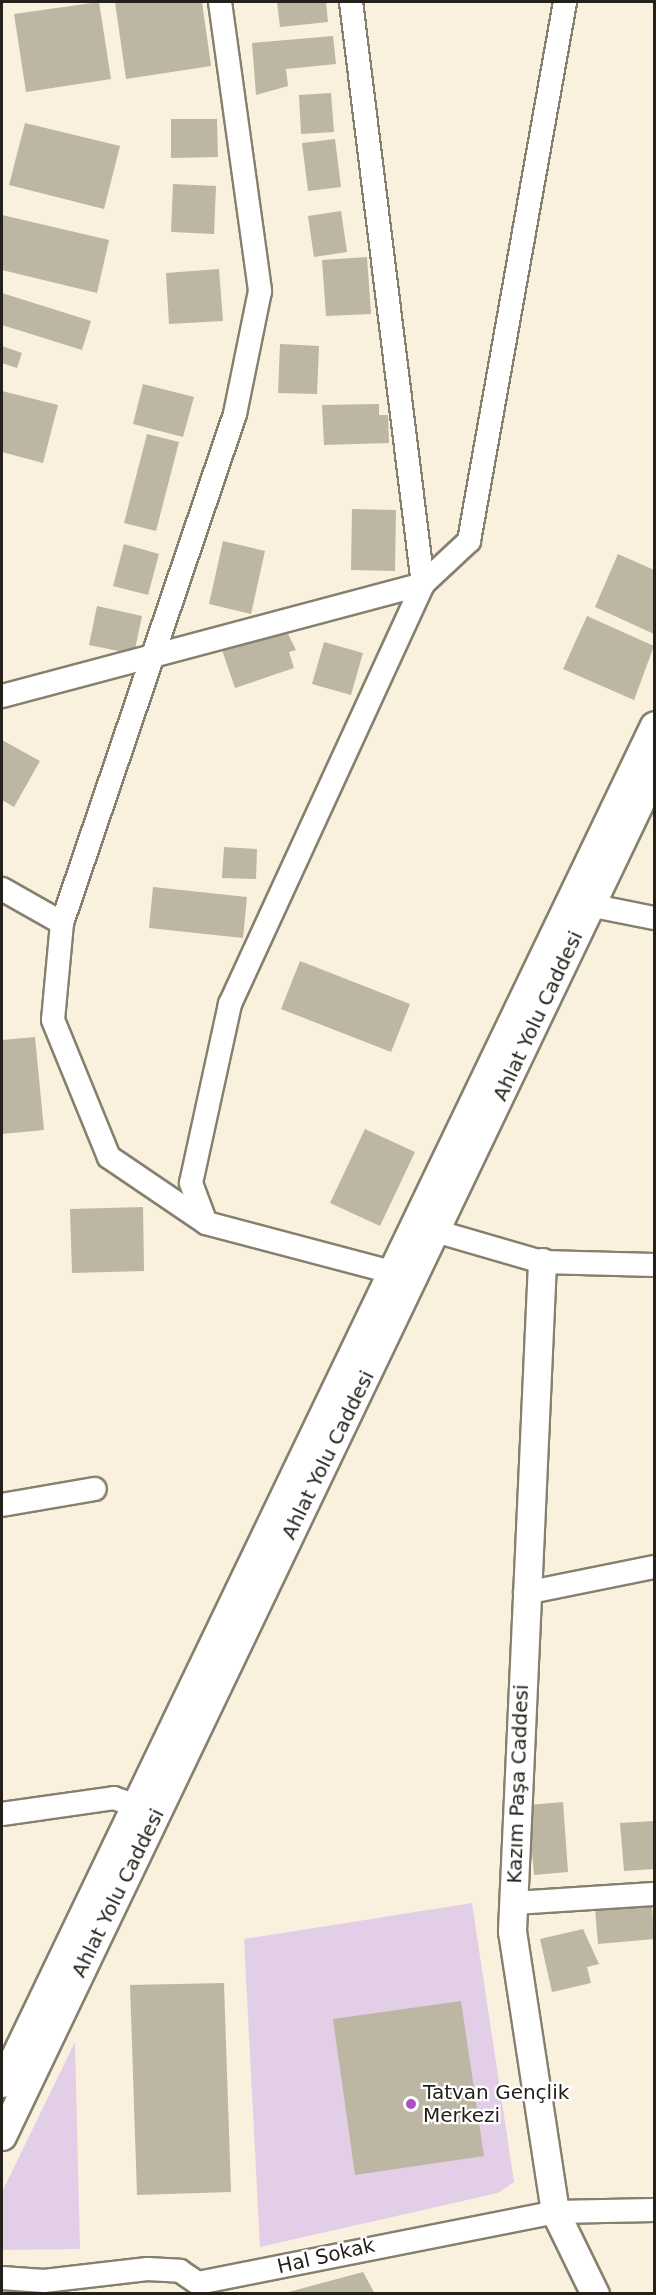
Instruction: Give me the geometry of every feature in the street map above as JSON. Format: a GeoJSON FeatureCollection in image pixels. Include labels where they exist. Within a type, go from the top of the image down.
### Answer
{"type":"FeatureCollection","features":[{"type":"Feature","properties":{"kind":"street"},"geometry":{"type":"LineString","coordinates":[[220,2],[260,291],[235,414],[62,923],[53,1020],[109,1157],[206,1223],[402,1274]]}},
{"type":"Feature","properties":{"kind":"street"},"geometry":{"type":"LineString","coordinates":[[351,2],[423,584]]}},
{"type":"Feature","properties":{"kind":"street"},"geometry":{"type":"LineString","coordinates":[[206,1223],[191,1183],[230,1004],[423,584],[469,541],[566,2]]}},
{"type":"Feature","properties":{"kind":"street"},"geometry":{"type":"LineString","coordinates":[[2,696],[152,654],[423,584]]}},
{"type":"Feature","properties":{"kind":"street","name":"Ahlat Yolu Caddesi"},"geometry":{"type":"LineString","coordinates":[[2,2136],[145,1810],[580,903],[642,783],[654,725]]}},
{"type":"Feature","properties":{"kind":"street"},"geometry":{"type":"LineString","coordinates":[[2,889],[62,923]]}},
{"type":"Feature","properties":{"kind":"street"},"geometry":{"type":"LineString","coordinates":[[580,903],[654,918]]}},
{"type":"Feature","properties":{"kind":"street"},"geometry":{"type":"LineString","coordinates":[[424,1229],[542,1262],[654,1265]]}},
{"type":"Feature","properties":{"kind":"street","name":"Kazım Paşa Caddesi"},"geometry":{"type":"LineString","coordinates":[[542,1262],[525,1593],[512,1931],[555,2212],[595,2294]]}},
{"type":"Feature","properties":{"kind":"street"},"geometry":{"type":"LineString","coordinates":[[2,1505],[95,1489]]}},
{"type":"Feature","properties":{"kind":"street"},"geometry":{"type":"LineString","coordinates":[[525,1593],[654,1567]]}},
{"type":"Feature","properties":{"kind":"street"},"geometry":{"type":"LineString","coordinates":[[2,1814],[114,1798],[145,1810]]}},
{"type":"Feature","properties":{"kind":"street","name":"Ahlat Yolu Caddesi"},"geometry":{"type":"LineString","coordinates":[[2,2083],[145,1810]]}},
{"type":"Feature","properties":{"kind":"street"},"geometry":{"type":"LineString","coordinates":[[514,1903],[654,1894]]}},
{"type":"Feature","properties":{"kind":"street","name":"Hal Sokak"},"geometry":{"type":"LineString","coordinates":[[2,2278],[44,2281],[147,2269],[180,2271],[200,2288],[555,2212],[654,2210]]}},
{"type":"Feature","properties":{"kind":"shaded area"},"geometry":{"type":"Polygon","coordinates":[[[472,1903],[514,2182],[498,2193],[260,2247],[244,1939],[472,1903]]]}},
{"type":"Feature","properties":{"kind":"shaded area"},"geometry":{"type":"Polygon","coordinates":[[[75,2042],[80,2249],[2,2250],[2,2192],[75,2042]]]}},
{"type":"Feature","properties":{"kind":"building"},"geometry":{"type":"Polygon","coordinates":[[[99,2],[111,79],[26,92],[14,14],[99,2]]]}},
{"type":"Feature","properties":{"kind":"building"},"geometry":{"type":"Polygon","coordinates":[[[115,2],[202,2],[211,66],[126,79],[115,2]]]}},
{"type":"Feature","properties":{"kind":"building"},"geometry":{"type":"Polygon","coordinates":[[[277,2],[326,2],[328,22],[280,27],[277,2]]]}},
{"type":"Feature","properties":{"kind":"building"},"geometry":{"type":"Polygon","coordinates":[[[333,36],[336,64],[286,69],[288,86],[256,95],[252,43],[333,36]]]}},
{"type":"Feature","properties":{"kind":"building"},"geometry":{"type":"Polygon","coordinates":[[[331,93],[334,132],[301,134],[299,95],[331,93]]]}},
{"type":"Feature","properties":{"kind":"building"},"geometry":{"type":"Polygon","coordinates":[[[171,119],[217,119],[218,157],[171,158],[171,119]]]}},
{"type":"Feature","properties":{"kind":"building"},"geometry":{"type":"Polygon","coordinates":[[[25,123],[120,146],[104,209],[9,185],[25,123]]]}},
{"type":"Feature","properties":{"kind":"building"},"geometry":{"type":"Polygon","coordinates":[[[335,139],[341,187],[308,191],[302,143],[335,139]]]}},
{"type":"Feature","properties":{"kind":"building"},"geometry":{"type":"Polygon","coordinates":[[[173,184],[216,186],[214,234],[171,232],[173,184]]]}},
{"type":"Feature","properties":{"kind":"building"},"geometry":{"type":"Polygon","coordinates":[[[341,211],[347,252],[314,257],[308,216],[341,211]]]}},
{"type":"Feature","properties":{"kind":"building"},"geometry":{"type":"Polygon","coordinates":[[[2,215],[109,240],[97,293],[2,270],[2,215]]]}},
{"type":"Feature","properties":{"kind":"building"},"geometry":{"type":"Polygon","coordinates":[[[367,257],[371,314],[326,316],[322,260],[367,257]]]}},
{"type":"Feature","properties":{"kind":"building"},"geometry":{"type":"Polygon","coordinates":[[[219,269],[223,321],[169,324],[166,273],[219,269]]]}},
{"type":"Feature","properties":{"kind":"building"},"geometry":{"type":"Polygon","coordinates":[[[2,293],[91,321],[82,350],[2,325],[2,293]]]}},
{"type":"Feature","properties":{"kind":"building"},"geometry":{"type":"Polygon","coordinates":[[[280,344],[319,346],[317,394],[278,393],[280,344]]]}},
{"type":"Feature","properties":{"kind":"building"},"geometry":{"type":"Polygon","coordinates":[[[2,346],[22,353],[17,368],[2,363],[2,346]]]}},
{"type":"Feature","properties":{"kind":"building"},"geometry":{"type":"Polygon","coordinates":[[[143,384],[194,397],[183,437],[133,424],[143,384]]]}},
{"type":"Feature","properties":{"kind":"building"},"geometry":{"type":"Polygon","coordinates":[[[2,391],[58,405],[43,463],[2,452],[2,391]]]}},
{"type":"Feature","properties":{"kind":"building"},"geometry":{"type":"Polygon","coordinates":[[[379,404],[379,415],[388,415],[389,443],[324,445],[322,405],[379,404]]]}},
{"type":"Feature","properties":{"kind":"building"},"geometry":{"type":"Polygon","coordinates":[[[147,434],[179,442],[156,531],[124,523],[147,434]]]}},
{"type":"Feature","properties":{"kind":"building"},"geometry":{"type":"Polygon","coordinates":[[[352,509],[396,510],[395,571],[351,570],[352,509]]]}},
{"type":"Feature","properties":{"kind":"building"},"geometry":{"type":"Polygon","coordinates":[[[223,541],[265,551],[251,614],[209,604],[223,541]]]}},
{"type":"Feature","properties":{"kind":"building"},"geometry":{"type":"Polygon","coordinates":[[[124,544],[159,554],[148,595],[113,586],[124,544]]]}},
{"type":"Feature","properties":{"kind":"building"},"geometry":{"type":"Polygon","coordinates":[[[618,554],[654,570],[654,634],[595,607],[618,554]]]}},
{"type":"Feature","properties":{"kind":"building"},"geometry":{"type":"Polygon","coordinates":[[[97,606],[142,616],[134,654],[89,645],[97,606]]]}},
{"type":"Feature","properties":{"kind":"building"},"geometry":{"type":"Polygon","coordinates":[[[587,616],[654,646],[634,700],[563,669],[587,616]]]}},
{"type":"Feature","properties":{"kind":"building"},"geometry":{"type":"Polygon","coordinates":[[[284,626],[296,650],[289,652],[294,668],[235,688],[221,647],[284,626]]]}},
{"type":"Feature","properties":{"kind":"building"},"geometry":{"type":"Polygon","coordinates":[[[324,642],[363,653],[351,695],[312,684],[324,642]]]}},
{"type":"Feature","properties":{"kind":"building"},"geometry":{"type":"Polygon","coordinates":[[[2,740],[40,761],[14,807],[2,800],[2,740]]]}},
{"type":"Feature","properties":{"kind":"building"},"geometry":{"type":"Polygon","coordinates":[[[224,847],[257,849],[256,879],[222,878],[224,847]]]}},
{"type":"Feature","properties":{"kind":"building"},"geometry":{"type":"Polygon","coordinates":[[[153,887],[247,897],[243,938],[149,928],[153,887]]]}},
{"type":"Feature","properties":{"kind":"building"},"geometry":{"type":"Polygon","coordinates":[[[300,961],[410,1004],[391,1052],[281,1009],[300,961]]]}},
{"type":"Feature","properties":{"kind":"building"},"geometry":{"type":"Polygon","coordinates":[[[35,1037],[44,1130],[2,1134],[2,1040],[35,1037]]]}},
{"type":"Feature","properties":{"kind":"building"},"geometry":{"type":"Polygon","coordinates":[[[365,1129],[415,1152],[380,1226],[330,1203],[365,1129]]]}},
{"type":"Feature","properties":{"kind":"building"},"geometry":{"type":"Polygon","coordinates":[[[143,1207],[144,1271],[72,1273],[70,1209],[143,1207]]]}},
{"type":"Feature","properties":{"kind":"building"},"geometry":{"type":"Polygon","coordinates":[[[563,1802],[568,1872],[534,1875],[528,1805],[563,1802]]]}},
{"type":"Feature","properties":{"kind":"building"},"geometry":{"type":"Polygon","coordinates":[[[654,1821],[654,1869],[624,1871],[620,1823],[654,1821]]]}},
{"type":"Feature","properties":{"kind":"building"},"geometry":{"type":"Polygon","coordinates":[[[652,1905],[654,1939],[598,1944],[595,1909],[652,1905]]]}},
{"type":"Feature","properties":{"kind":"building"},"geometry":{"type":"Polygon","coordinates":[[[583,1929],[599,1964],[587,1967],[591,1983],[552,1992],[540,1939],[583,1929]]]}},
{"type":"Feature","properties":{"kind":"building"},"geometry":{"type":"Polygon","coordinates":[[[224,1983],[231,2192],[137,2195],[130,1985],[224,1983]]]}},
{"type":"Feature","properties":{"kind":"building","name":"Tatvan Gençlik Merkezi"},"geometry":{"type":"Polygon","coordinates":[[[461,2001],[484,2156],[355,2175],[333,2019],[461,2001]]]}},
{"type":"Feature","properties":{"kind":"building"},"geometry":{"type":"Polygon","coordinates":[[[363,2272],[375,2294],[285,2294],[285,2293],[363,2272]]]}},
{"type":"Feature","properties":{"kind":"place","name":"Tatvan Gençlik Merkezi"},"geometry":{"type":"Point","coordinates":[411,2104]}}]}
